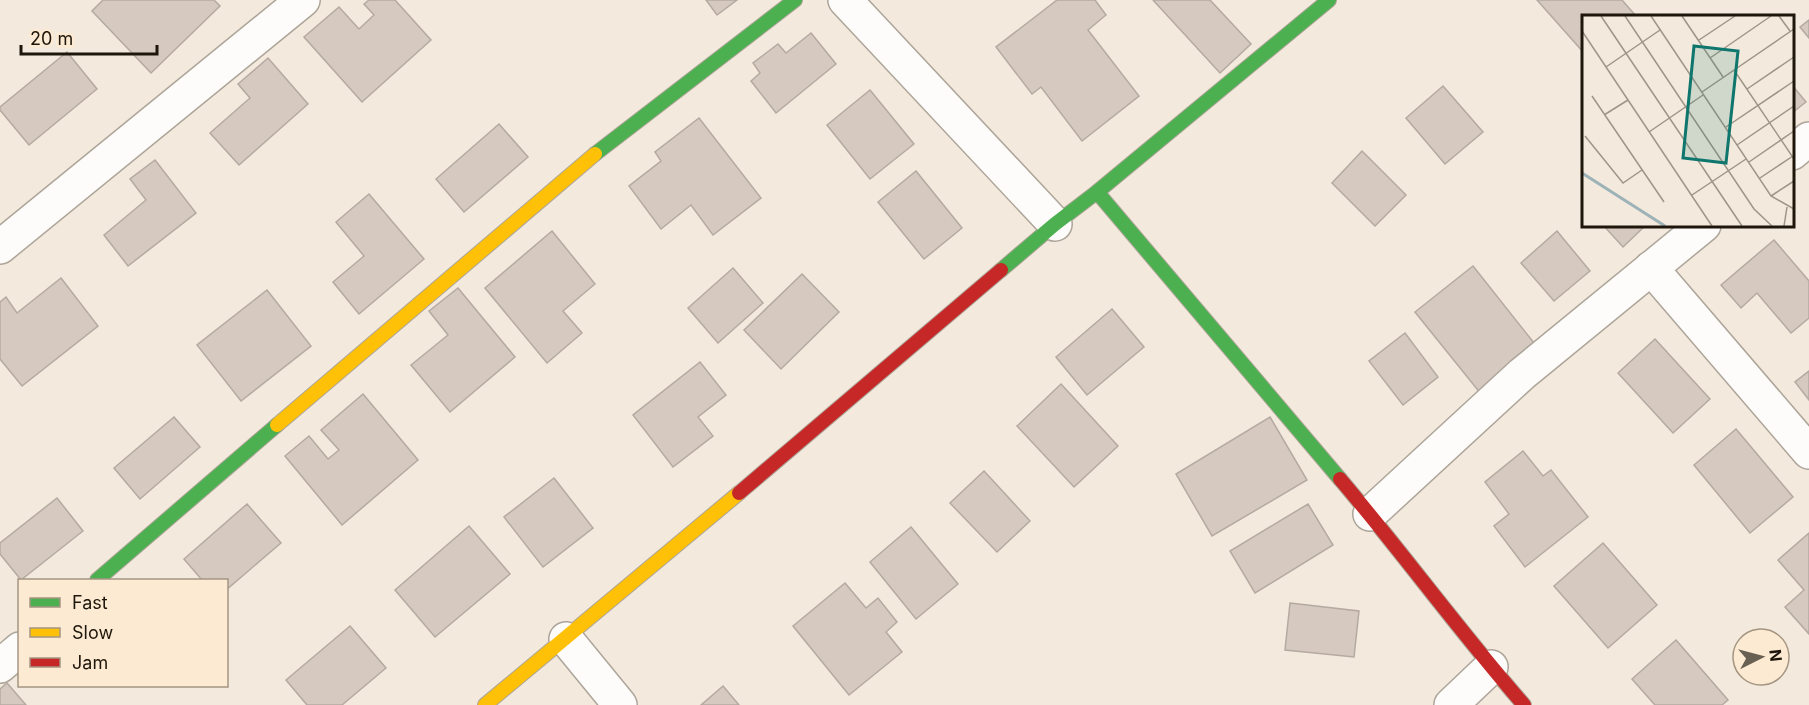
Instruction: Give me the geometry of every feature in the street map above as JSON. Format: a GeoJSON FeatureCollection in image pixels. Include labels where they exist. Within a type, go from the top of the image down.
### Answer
{"type":"FeatureCollection","features":[{"type":"Feature","properties":{"kind":"street"},"geometry":{"type":"LineString","coordinates":[[0,247],[303,0]]}},
{"type":"Feature","properties":{"kind":"street"},"geometry":{"type":"LineString","coordinates":[[98,579],[603,148],[795,0]]}},
{"type":"Feature","properties":{"kind":"street"},"geometry":{"type":"LineString","coordinates":[[845,0],[1055,224]]}},
{"type":"Feature","properties":{"kind":"street"},"geometry":{"type":"LineString","coordinates":[[485,705],[822,424],[1055,224],[1097,192],[1329,0]]}},
{"type":"Feature","properties":{"kind":"street"},"geometry":{"type":"LineString","coordinates":[[1794,151],[1809,139]]}},
{"type":"Feature","properties":{"kind":"street"},"geometry":{"type":"LineString","coordinates":[[1097,192],[1370,514],[1491,667],[1524,705]]}},
{"type":"Feature","properties":{"kind":"street"},"geometry":{"type":"LineString","coordinates":[[1370,514],[1522,374],[1703,226]]}},
{"type":"Feature","properties":{"kind":"street"},"geometry":{"type":"LineString","coordinates":[[1651,268],[1809,452]]}},
{"type":"Feature","properties":{"kind":"street"},"geometry":{"type":"LineString","coordinates":[[566,639],[620,705]]}},
{"type":"Feature","properties":{"kind":"street"},"geometry":{"type":"LineString","coordinates":[[0,666],[18,651]]}},
{"type":"Feature","properties":{"kind":"street"},"geometry":{"type":"LineString","coordinates":[[1451,705],[1491,667]]}},
{"type":"Feature","properties":{"kind":"building"},"geometry":{"type":"Polygon","coordinates":[[[103,0],[214,0],[220,6],[151,73],[92,11],[103,0]]]}},
{"type":"Feature","properties":{"kind":"building"},"geometry":{"type":"Polygon","coordinates":[[[369,0],[395,0],[431,40],[362,102],[304,37],[339,7],[359,29],[374,15],[364,4],[369,0]]]}},
{"type":"Feature","properties":{"kind":"building"},"geometry":{"type":"Polygon","coordinates":[[[706,0],[737,0],[717,15],[706,0]]]}},
{"type":"Feature","properties":{"kind":"building"},"geometry":{"type":"Polygon","coordinates":[[[1057,0],[1095,0],[1106,15],[1088,30],[1139,96],[1082,141],[1041,87],[1032,94],[996,47],[1057,0]]]}},
{"type":"Feature","properties":{"kind":"building"},"geometry":{"type":"Polygon","coordinates":[[[1153,0],[1210,0],[1251,44],[1220,73],[1153,0]]]}},
{"type":"Feature","properties":{"kind":"building"},"geometry":{"type":"Polygon","coordinates":[[[1537,0],[1622,0],[1635,15],[1582,15],[1582,51],[1537,0]]]}},
{"type":"Feature","properties":{"kind":"building"},"geometry":{"type":"Polygon","coordinates":[[[1809,20],[1809,38],[1800,27],[1809,20]]]}},
{"type":"Feature","properties":{"kind":"building"},"geometry":{"type":"Polygon","coordinates":[[[811,33],[836,64],[776,113],[751,81],[760,73],[753,63],[778,44],[786,53],[811,33]]]}},
{"type":"Feature","properties":{"kind":"building"},"geometry":{"type":"Polygon","coordinates":[[[67,52],[97,89],[29,145],[0,110],[0,107],[67,52]]]}},
{"type":"Feature","properties":{"kind":"building"},"geometry":{"type":"Polygon","coordinates":[[[268,58],[308,104],[239,165],[210,133],[250,98],[238,84],[268,58]]]}},
{"type":"Feature","properties":{"kind":"building"},"geometry":{"type":"Polygon","coordinates":[[[1443,86],[1483,132],[1445,164],[1406,118],[1443,86]]]}},
{"type":"Feature","properties":{"kind":"building"},"geometry":{"type":"Polygon","coordinates":[[[1794,87],[1806,102],[1794,111],[1794,87]]]}},
{"type":"Feature","properties":{"kind":"building"},"geometry":{"type":"Polygon","coordinates":[[[870,90],[914,144],[870,179],[827,125],[870,90]]]}},
{"type":"Feature","properties":{"kind":"building"},"geometry":{"type":"Polygon","coordinates":[[[699,118],[761,198],[713,235],[691,205],[661,229],[629,186],[661,161],[655,152],[699,118]]]}},
{"type":"Feature","properties":{"kind":"building"},"geometry":{"type":"Polygon","coordinates":[[[499,124],[528,157],[464,212],[436,179],[499,124]]]}},
{"type":"Feature","properties":{"kind":"building"},"geometry":{"type":"Polygon","coordinates":[[[1362,151],[1406,195],[1375,226],[1332,183],[1362,151]]]}},
{"type":"Feature","properties":{"kind":"building"},"geometry":{"type":"Polygon","coordinates":[[[155,160],[196,213],[128,266],[104,235],[146,200],[130,179],[155,160]]]}},
{"type":"Feature","properties":{"kind":"building"},"geometry":{"type":"Polygon","coordinates":[[[916,171],[962,228],[924,259],[878,202],[916,171]]]}},
{"type":"Feature","properties":{"kind":"building"},"geometry":{"type":"Polygon","coordinates":[[[369,194],[424,259],[359,314],[333,282],[364,256],[336,222],[369,194]]]}},
{"type":"Feature","properties":{"kind":"building"},"geometry":{"type":"Polygon","coordinates":[[[1604,226],[1645,226],[1623,247],[1604,226]]]}},
{"type":"Feature","properties":{"kind":"building"},"geometry":{"type":"Polygon","coordinates":[[[552,231],[595,284],[563,311],[582,333],[547,363],[485,288],[552,231]]]}},
{"type":"Feature","properties":{"kind":"building"},"geometry":{"type":"Polygon","coordinates":[[[1557,231],[1590,271],[1554,301],[1521,263],[1557,231]]]}},
{"type":"Feature","properties":{"kind":"building"},"geometry":{"type":"Polygon","coordinates":[[[1774,240],[1809,281],[1809,318],[1791,333],[1757,293],[1741,308],[1721,285],[1774,240]]]}},
{"type":"Feature","properties":{"kind":"building"},"geometry":{"type":"Polygon","coordinates":[[[1473,266],[1538,348],[1481,394],[1415,312],[1473,266]]]}},
{"type":"Feature","properties":{"kind":"building"},"geometry":{"type":"Polygon","coordinates":[[[733,268],[763,303],[718,343],[688,308],[733,268]]]}},
{"type":"Feature","properties":{"kind":"building"},"geometry":{"type":"Polygon","coordinates":[[[802,274],[839,312],[781,369],[744,330],[802,274]]]}},
{"type":"Feature","properties":{"kind":"building"},"geometry":{"type":"Polygon","coordinates":[[[61,278],[98,326],[22,386],[0,359],[0,302],[6,297],[17,313],[61,278]]]}},
{"type":"Feature","properties":{"kind":"building"},"geometry":{"type":"Polygon","coordinates":[[[458,288],[515,357],[450,412],[411,365],[448,335],[429,311],[458,288]]]}},
{"type":"Feature","properties":{"kind":"building"},"geometry":{"type":"Polygon","coordinates":[[[267,290],[311,346],[241,401],[197,345],[267,290]]]}},
{"type":"Feature","properties":{"kind":"building"},"geometry":{"type":"Polygon","coordinates":[[[1112,309],[1144,347],[1087,395],[1056,357],[1112,309]]]}},
{"type":"Feature","properties":{"kind":"building"},"geometry":{"type":"Polygon","coordinates":[[[1405,333],[1438,377],[1403,405],[1369,361],[1405,333]]]}},
{"type":"Feature","properties":{"kind":"building"},"geometry":{"type":"Polygon","coordinates":[[[1655,339],[1710,399],[1673,433],[1618,373],[1655,339]]]}},
{"type":"Feature","properties":{"kind":"building"},"geometry":{"type":"Polygon","coordinates":[[[700,362],[726,395],[698,417],[713,436],[673,467],[633,415],[700,362]]]}},
{"type":"Feature","properties":{"kind":"building"},"geometry":{"type":"Polygon","coordinates":[[[1809,371],[1809,400],[1795,382],[1809,371]]]}},
{"type":"Feature","properties":{"kind":"building"},"geometry":{"type":"Polygon","coordinates":[[[1061,384],[1118,446],[1074,487],[1017,426],[1061,384]]]}},
{"type":"Feature","properties":{"kind":"building"},"geometry":{"type":"Polygon","coordinates":[[[363,394],[418,460],[342,525],[285,456],[309,436],[328,459],[339,450],[321,430],[363,394]]]}},
{"type":"Feature","properties":{"kind":"building"},"geometry":{"type":"Polygon","coordinates":[[[174,417],[200,447],[140,499],[114,468],[174,417]]]}},
{"type":"Feature","properties":{"kind":"building"},"geometry":{"type":"Polygon","coordinates":[[[1270,417],[1307,480],[1212,536],[1176,474],[1270,417]]]}},
{"type":"Feature","properties":{"kind":"building"},"geometry":{"type":"Polygon","coordinates":[[[1736,429],[1793,497],[1750,533],[1694,465],[1736,429]]]}},
{"type":"Feature","properties":{"kind":"building"},"geometry":{"type":"Polygon","coordinates":[[[1523,451],[1543,476],[1551,470],[1588,517],[1525,567],[1494,526],[1509,514],[1485,482],[1523,451]]]}},
{"type":"Feature","properties":{"kind":"building"},"geometry":{"type":"Polygon","coordinates":[[[984,471],[1030,521],[997,552],[950,503],[984,471]]]}},
{"type":"Feature","properties":{"kind":"building"},"geometry":{"type":"Polygon","coordinates":[[[554,478],[593,528],[543,567],[504,517],[554,478]]]}},
{"type":"Feature","properties":{"kind":"building"},"geometry":{"type":"Polygon","coordinates":[[[57,498],[83,531],[22,579],[0,554],[0,543],[57,498]]]}},
{"type":"Feature","properties":{"kind":"building"},"geometry":{"type":"Polygon","coordinates":[[[247,504],[281,543],[228,588],[228,579],[201,579],[184,559],[247,504]]]}},
{"type":"Feature","properties":{"kind":"building"},"geometry":{"type":"Polygon","coordinates":[[[1308,504],[1333,545],[1255,593],[1230,551],[1308,504]]]}},
{"type":"Feature","properties":{"kind":"building"},"geometry":{"type":"Polygon","coordinates":[[[469,526],[510,574],[435,637],[395,590],[469,526]]]}},
{"type":"Feature","properties":{"kind":"building"},"geometry":{"type":"Polygon","coordinates":[[[911,527],[958,584],[916,619],[870,562],[911,527]]]}},
{"type":"Feature","properties":{"kind":"building"},"geometry":{"type":"Polygon","coordinates":[[[1809,533],[1809,634],[1785,607],[1804,590],[1778,560],[1809,533]]]}},
{"type":"Feature","properties":{"kind":"building"},"geometry":{"type":"Polygon","coordinates":[[[1603,543],[1657,605],[1608,648],[1554,586],[1603,543]]]}},
{"type":"Feature","properties":{"kind":"building"},"geometry":{"type":"Polygon","coordinates":[[[845,583],[866,608],[878,598],[897,622],[886,632],[902,652],[849,695],[793,626],[845,583]]]}},
{"type":"Feature","properties":{"kind":"building"},"geometry":{"type":"Polygon","coordinates":[[[1290,603],[1359,611],[1354,657],[1285,650],[1290,603]]]}},
{"type":"Feature","properties":{"kind":"building"},"geometry":{"type":"Polygon","coordinates":[[[350,626],[386,668],[342,705],[307,705],[286,680],[350,626]]]}},
{"type":"Feature","properties":{"kind":"building"},"geometry":{"type":"Polygon","coordinates":[[[1676,640],[1728,700],[1722,705],[1655,705],[1632,679],[1676,640]]]}},
{"type":"Feature","properties":{"kind":"building"},"geometry":{"type":"Polygon","coordinates":[[[7,683],[26,705],[0,705],[0,689],[7,683]]]}},
{"type":"Feature","properties":{"kind":"building"},"geometry":{"type":"Polygon","coordinates":[[[723,686],[739,705],[701,705],[723,686]]]}},
{"type":"Feature","properties":{"kind":"traffic: fast"},"geometry":{"type":"LineString","coordinates":[[595,154],[795,0]]}},
{"type":"Feature","properties":{"kind":"traffic: fast"},"geometry":{"type":"LineString","coordinates":[[1001,270],[1329,0]]}},
{"type":"Feature","properties":{"kind":"traffic: fast"},"geometry":{"type":"LineString","coordinates":[[1097,192],[1340,479]]}},
{"type":"Feature","properties":{"kind":"traffic: fast"},"geometry":{"type":"LineString","coordinates":[[98,579],[277,425]]}},
{"type":"Feature","properties":{"kind":"traffic: slow"},"geometry":{"type":"LineString","coordinates":[[277,425],[595,154]]}},
{"type":"Feature","properties":{"kind":"traffic: slow"},"geometry":{"type":"LineString","coordinates":[[485,705],[739,493]]}},
{"type":"Feature","properties":{"kind":"traffic: jam"},"geometry":{"type":"LineString","coordinates":[[739,493],[1001,270]]}},
{"type":"Feature","properties":{"kind":"traffic: jam"},"geometry":{"type":"LineString","coordinates":[[1340,479],[1524,705]]}}]}
